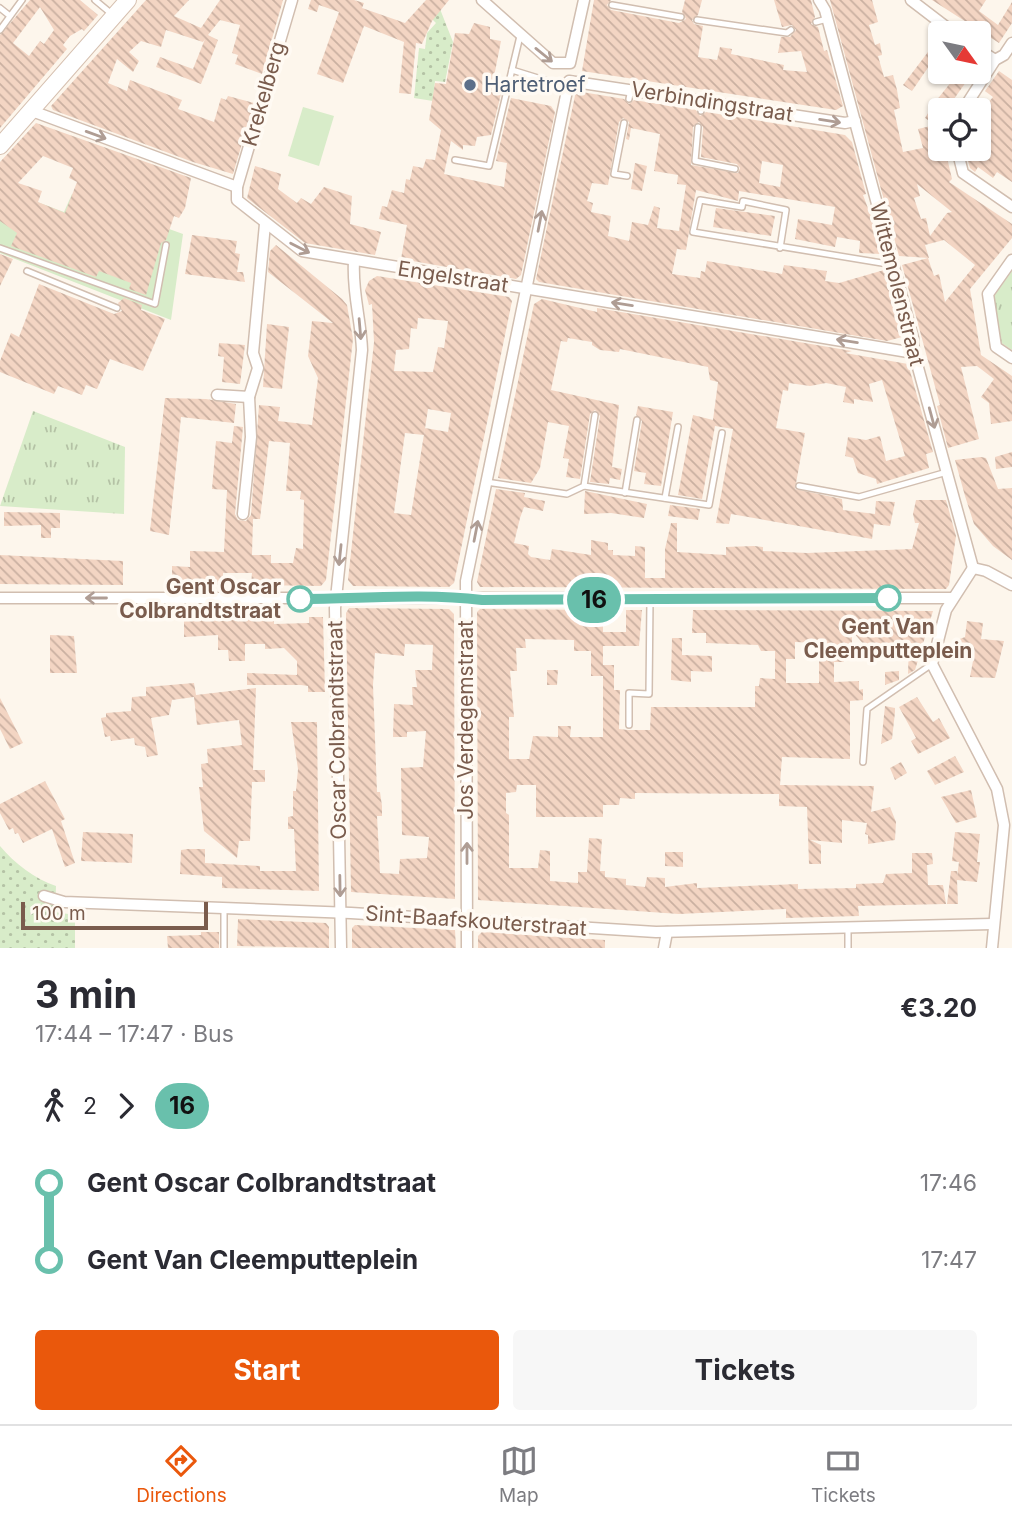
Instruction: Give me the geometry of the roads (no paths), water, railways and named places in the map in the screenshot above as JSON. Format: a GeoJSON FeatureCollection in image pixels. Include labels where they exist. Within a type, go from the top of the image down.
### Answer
{"type":"FeatureCollection","features":[{"type":"Feature","properties":{"kind":"main road"},"geometry":{"type":"LineString","coordinates":[[0,146],[128,0]]}},
{"type":"Feature","properties":{"kind":"street","name":"Krekelberg"},"geometry":{"type":"LineString","coordinates":[[237,187],[292,0]]}},
{"type":"Feature","properties":{"kind":"street","name":"Wittemolenstraat"},"geometry":{"type":"LineString","coordinates":[[819,0],[822,21],[855,121],[913,338],[914,353],[973,568]]}},
{"type":"Feature","properties":{"kind":"street"},"geometry":{"type":"LineString","coordinates":[[911,0],[938,21]]}},
{"type":"Feature","properties":{"kind":"street"},"geometry":{"type":"LineString","coordinates":[[484,1],[553,63],[570,63],[588,1]]}},
{"type":"Feature","properties":{"kind":"street"},"geometry":{"type":"LineString","coordinates":[[972,98],[1004,58],[1012,43]]}},
{"type":"Feature","properties":{"kind":"street","name":"Verbindingstraat"},"geometry":{"type":"LineString","coordinates":[[569,81],[701,106],[845,123],[855,121]]}},
{"type":"Feature","properties":{"kind":"street","name":"Jos Verdegemstraat"},"geometry":{"type":"LineString","coordinates":[[467,948],[466,598],[486,482],[569,81]]}},
{"type":"Feature","properties":{"kind":"street"},"geometry":{"type":"LineString","coordinates":[[32,111],[237,187]]}},
{"type":"Feature","properties":{"kind":"street"},"geometry":{"type":"LineString","coordinates":[[960,161],[963,173],[1012,207]]}},
{"type":"Feature","properties":{"kind":"street","name":"Engelstraat"},"geometry":{"type":"LineString","coordinates":[[237,187],[237,200],[302,251],[354,262],[914,353]]}},
{"type":"Feature","properties":{"kind":"street"},"geometry":{"type":"LineString","coordinates":[[243,513],[251,437],[249,397],[258,368],[253,353],[265,224]]}},
{"type":"Feature","properties":{"kind":"street"},"geometry":{"type":"LineString","coordinates":[[1012,260],[988,295],[996,347],[1012,358]]}},
{"type":"Feature","properties":{"kind":"street","name":"Oscar Colbrandtstraat"},"geometry":{"type":"LineString","coordinates":[[341,948],[335,598],[362,350],[361,327],[352,291],[354,262]]}},
{"type":"Feature","properties":{"kind":"street"},"geometry":{"type":"LineString","coordinates":[[217,395],[249,397]]}},
{"type":"Feature","properties":{"kind":"street"},"geometry":{"type":"LineString","coordinates":[[992,948],[992,924],[1008,826],[997,789],[932,664],[946,610],[973,568],[986,571],[1012,585]]}},
{"type":"Feature","properties":{"kind":"street"},"geometry":{"type":"LineString","coordinates":[[0,598],[953,598]]}},
{"type":"Feature","properties":{"kind":"street","name":"Sint-Baafskouterstraat"},"geometry":{"type":"LineString","coordinates":[[44,895],[64,902],[340,913],[667,932],[992,924]]}},
{"type":"Feature","properties":{"kind":"street"},"geometry":{"type":"LineString","coordinates":[[664,948],[667,932]]}},
{"type":"Feature","properties":{"kind":"lane"},"geometry":{"type":"LineString","coordinates":[[0,30],[22,0]]}},
{"type":"Feature","properties":{"kind":"lane"},"geometry":{"type":"LineString","coordinates":[[95,0],[113,15]]}},
{"type":"Feature","properties":{"kind":"lane"},"geometry":{"type":"LineString","coordinates":[[612,5],[681,17]]}},
{"type":"Feature","properties":{"kind":"lane"},"geometry":{"type":"LineString","coordinates":[[0,8],[10,16]]}},
{"type":"Feature","properties":{"kind":"lane"},"geometry":{"type":"LineString","coordinates":[[697,20],[787,33],[791,30]]}},
{"type":"Feature","properties":{"kind":"lane"},"geometry":{"type":"LineString","coordinates":[[455,160],[489,166],[520,36]]}},
{"type":"Feature","properties":{"kind":"lane"},"geometry":{"type":"LineString","coordinates":[[512,70],[554,82]]}},
{"type":"Feature","properties":{"kind":"lane"},"geometry":{"type":"LineString","coordinates":[[624,122],[614,174],[627,176]]}},
{"type":"Feature","properties":{"kind":"lane"},"geometry":{"type":"LineString","coordinates":[[698,127],[695,160],[736,169]]}},
{"type":"Feature","properties":{"kind":"lane"},"geometry":{"type":"LineString","coordinates":[[780,248],[786,210],[743,201],[742,207],[700,200],[693,232],[780,248],[894,265]]}},
{"type":"Feature","properties":{"kind":"lane"},"geometry":{"type":"LineString","coordinates":[[0,248],[155,304],[166,245]]}},
{"type":"Feature","properties":{"kind":"lane"},"geometry":{"type":"LineString","coordinates":[[27,271],[117,307]]}},
{"type":"Feature","properties":{"kind":"lane"},"geometry":{"type":"LineString","coordinates":[[584,486],[595,415]]}},
{"type":"Feature","properties":{"kind":"lane"},"geometry":{"type":"LineString","coordinates":[[625,493],[637,420]]}},
{"type":"Feature","properties":{"kind":"lane"},"geometry":{"type":"LineString","coordinates":[[665,499],[678,427]]}},
{"type":"Feature","properties":{"kind":"lane"},"geometry":{"type":"LineString","coordinates":[[486,482],[567,494],[584,486],[709,505],[722,433]]}},
{"type":"Feature","properties":{"kind":"lane"},"geometry":{"type":"LineString","coordinates":[[799,486],[859,497],[947,472]]}},
{"type":"Feature","properties":{"kind":"lane"},"geometry":{"type":"LineString","coordinates":[[629,725],[629,694],[649,694],[650,600]]}},
{"type":"Feature","properties":{"kind":"lane"},"geometry":{"type":"LineString","coordinates":[[863,762],[867,709],[932,664]]}},
{"type":"Feature","properties":{"kind":"lane"},"geometry":{"type":"LineString","coordinates":[[224,908],[225,948]]}},
{"type":"Feature","properties":{"kind":"lane"},"geometry":{"type":"LineString","coordinates":[[848,926],[849,948]]}},
{"type":"Feature","properties":{"kind":"place","name":"Hartetroef"},"geometry":{"type":"Point","coordinates":[470,85]}},
{"type":"Feature","properties":{"kind":"place","name":"Gent Van Cleemputteplein"},"geometry":{"type":"Point","coordinates":[888,598]}},
{"type":"Feature","properties":{"kind":"place","name":"Gent Oscar Colbrandtstraat"},"geometry":{"type":"Point","coordinates":[300,599]}}]}
